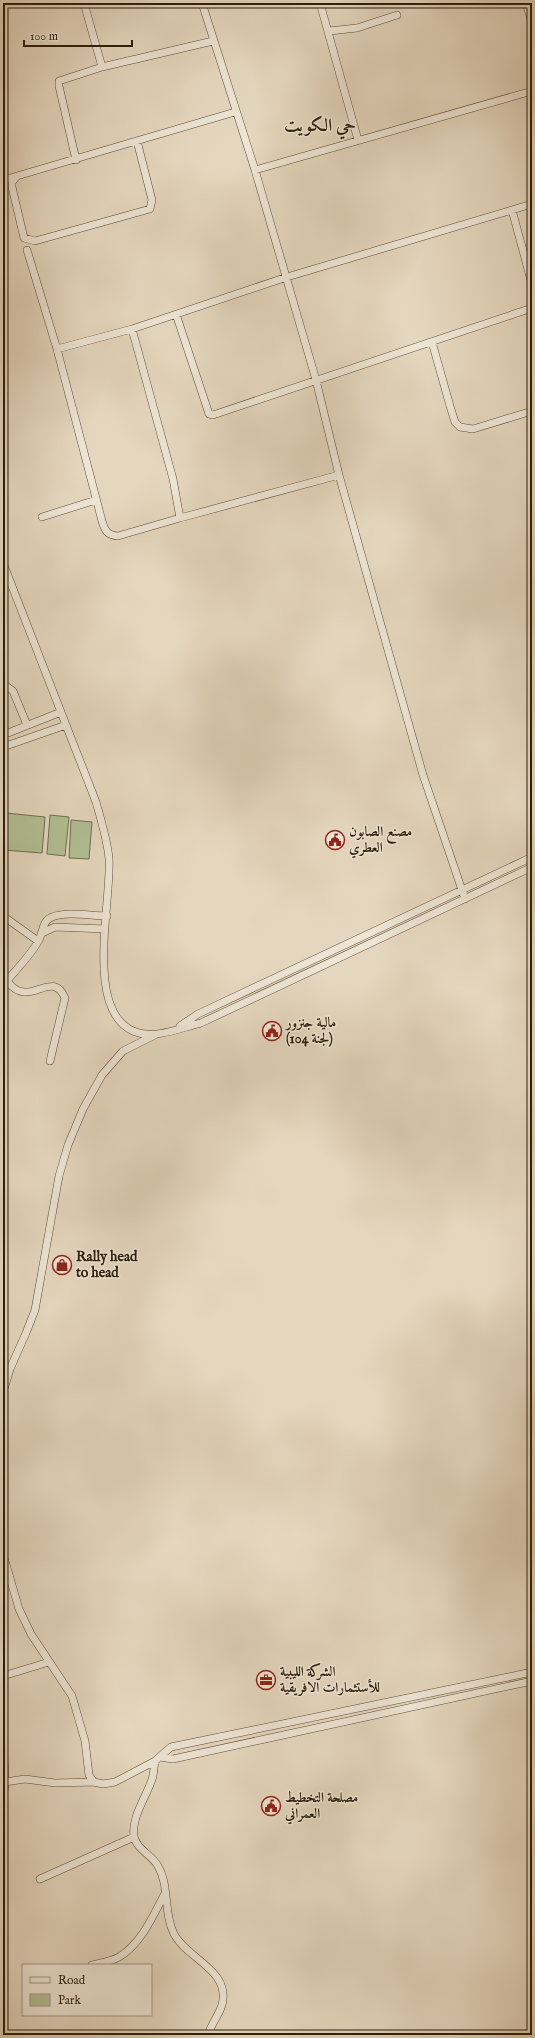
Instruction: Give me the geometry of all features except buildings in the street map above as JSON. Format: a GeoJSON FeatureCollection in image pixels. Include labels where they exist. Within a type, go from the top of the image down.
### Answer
{"type":"FeatureCollection","features":[{"type":"Feature","properties":{"kind":"street"},"geometry":{"type":"LineString","coordinates":[[84,3],[102,67]]}},
{"type":"Feature","properties":{"kind":"street"},"geometry":{"type":"LineString","coordinates":[[202,3],[287,277],[316,380],[339,475],[423,774],[465,899]]}},
{"type":"Feature","properties":{"kind":"street"},"geometry":{"type":"LineString","coordinates":[[320,3],[358,140]]}},
{"type":"Feature","properties":{"kind":"street"},"geometry":{"type":"LineString","coordinates":[[526,3],[532,22]]}},
{"type":"Feature","properties":{"kind":"street"},"geometry":{"type":"LineString","coordinates":[[329,31],[357,28],[396,15]]}},
{"type":"Feature","properties":{"kind":"street"},"geometry":{"type":"LineString","coordinates":[[76,160],[59,81],[102,67],[213,41]]}},
{"type":"Feature","properties":{"kind":"street"},"geometry":{"type":"LineString","coordinates":[[255,170],[532,91]]}},
{"type":"Feature","properties":{"kind":"street"},"geometry":{"type":"LineString","coordinates":[[3,180],[76,160],[235,112]]}},
{"type":"Feature","properties":{"kind":"street"},"geometry":{"type":"LineString","coordinates":[[17,176],[12,182],[12,187],[24,238],[35,241],[150,209],[152,206],[152,200],[137,141]]}},
{"type":"Feature","properties":{"kind":"street"},"geometry":{"type":"LineString","coordinates":[[57,349],[132,329],[287,277],[532,204]]}},
{"type":"Feature","properties":{"kind":"street"},"geometry":{"type":"LineString","coordinates":[[512,210],[532,284]]}},
{"type":"Feature","properties":{"kind":"street"},"geometry":{"type":"LineString","coordinates":[[27,250],[57,349],[96,500],[105,531],[110,536],[118,536],[339,475]]}},
{"type":"Feature","properties":{"kind":"street"},"geometry":{"type":"LineString","coordinates":[[176,314],[208,414],[213,415],[532,308]]}},
{"type":"Feature","properties":{"kind":"street"},"geometry":{"type":"LineString","coordinates":[[132,329],[173,479],[180,518]]}},
{"type":"Feature","properties":{"kind":"street"},"geometry":{"type":"LineString","coordinates":[[432,342],[455,422],[460,427],[473,429],[532,411]]}},
{"type":"Feature","properties":{"kind":"street"},"geometry":{"type":"LineString","coordinates":[[42,517],[96,500]]}},
{"type":"Feature","properties":{"kind":"street"},"geometry":{"type":"LineString","coordinates":[[3,563],[96,802],[107,845],[109,885],[105,929],[104,968],[110,1003],[122,1024],[132,1030],[156,1034]]}},
{"type":"Feature","properties":{"kind":"street"},"geometry":{"type":"LineString","coordinates":[[3,584],[10,581]]}},
{"type":"Feature","properties":{"kind":"street"},"geometry":{"type":"LineString","coordinates":[[3,687],[10,688],[13,691],[27,725]]}},
{"type":"Feature","properties":{"kind":"street"},"geometry":{"type":"LineString","coordinates":[[3,735],[61,712]]}},
{"type":"Feature","properties":{"kind":"street"},"geometry":{"type":"LineString","coordinates":[[3,747],[66,725]]}},
{"type":"Feature","properties":{"kind":"street"},"geometry":{"type":"LineString","coordinates":[[177,1028],[198,1014],[239,994],[461,888],[532,857]]}},
{"type":"Feature","properties":{"kind":"street"},"geometry":{"type":"LineString","coordinates":[[3,1392],[10,1369],[35,1310],[59,1176],[71,1138],[83,1109],[102,1075],[122,1051],[156,1034],[201,1023],[532,868]]}},
{"type":"Feature","properties":{"kind":"street"},"geometry":{"type":"LineString","coordinates":[[50,1061],[65,998],[62,992],[58,988],[51,987],[24,993],[17,992],[5,984],[38,941],[42,933],[43,926],[52,917],[69,914],[107,916]]}},
{"type":"Feature","properties":{"kind":"street"},"geometry":{"type":"LineString","coordinates":[[3,916],[38,941]]}},
{"type":"Feature","properties":{"kind":"street"},"geometry":{"type":"LineString","coordinates":[[394,921],[399,930]]}},
{"type":"Feature","properties":{"kind":"street"},"geometry":{"type":"LineString","coordinates":[[42,933],[55,927],[105,929]]}},
{"type":"Feature","properties":{"kind":"street"},"geometry":{"type":"LineString","coordinates":[[239,994],[244,1003]]}},
{"type":"Feature","properties":{"kind":"street"},"geometry":{"type":"LineString","coordinates":[[3,1554],[19,1609],[31,1634],[72,1696],[85,1741],[89,1775],[94,1782]]}},
{"type":"Feature","properties":{"kind":"street"},"geometry":{"type":"LineString","coordinates":[[3,1676],[49,1662]]}},
{"type":"Feature","properties":{"kind":"street"},"geometry":{"type":"LineString","coordinates":[[5,1782],[25,1779],[56,1783],[94,1782],[103,1784],[115,1782],[157,1759],[171,1747],[532,1672]]}},
{"type":"Feature","properties":{"kind":"street"},"geometry":{"type":"LineString","coordinates":[[157,1759],[173,1759],[257,1742],[532,1680]]}},
{"type":"Feature","properties":{"kind":"street"},"geometry":{"type":"LineString","coordinates":[[434,1692],[437,1701]]}},
{"type":"Feature","properties":{"kind":"street"},"geometry":{"type":"LineString","coordinates":[[254,1729],[257,1742]]}},
{"type":"Feature","properties":{"kind":"street"},"geometry":{"type":"LineString","coordinates":[[3,1732],[5,1782],[3,1800]]}},
{"type":"Feature","properties":{"kind":"street"},"geometry":{"type":"LineString","coordinates":[[157,1759],[153,1776],[134,1826],[134,1837],[137,1844],[153,1858],[164,1880],[166,1914],[174,1934],[183,1948],[214,1972],[219,1980],[223,1991],[222,2004],[208,2035]]}},
{"type":"Feature","properties":{"kind":"street"},"geometry":{"type":"LineString","coordinates":[[40,1879],[134,1837]]}},
{"type":"Feature","properties":{"kind":"street"},"geometry":{"type":"LineString","coordinates":[[95,1964],[119,1957],[135,1943],[150,1924],[164,1895]]}},
{"type":"Feature","properties":{"kind":"green space"},"geometry":{"type":"Polygon","coordinates":[[[6,813],[45,817],[42,853],[3,850],[6,813]]]}},
{"type":"Feature","properties":{"kind":"green space"},"geometry":{"type":"Polygon","coordinates":[[[50,815],[69,817],[65,856],[47,854],[50,815]]]}},
{"type":"Feature","properties":{"kind":"green space"},"geometry":{"type":"Polygon","coordinates":[[[71,820],[92,822],[89,859],[69,858],[71,820]]]}},
{"type":"Feature","properties":{"kind":"place","name":"مصنع الصابون العطري"},"geometry":{"type":"Point","coordinates":[335,840]}},
{"type":"Feature","properties":{"kind":"place","name":"مالية جنزور (لجنة 104)"},"geometry":{"type":"Point","coordinates":[272,1031]}},
{"type":"Feature","properties":{"kind":"place","name":"Rally head to head"},"geometry":{"type":"Point","coordinates":[62,1265]}},
{"type":"Feature","properties":{"kind":"place","name":"الشركة الليبية للأستثمارات الافريقية"},"geometry":{"type":"Point","coordinates":[266,1680]}},
{"type":"Feature","properties":{"kind":"place","name":"مصلحة التخطيط العمراني"},"geometry":{"type":"Point","coordinates":[271,1806]}},
{"type":"Feature","properties":{"kind":"district","name":"حي الكويت"},"geometry":{"type":"Point","coordinates":[320,126]}}]}
